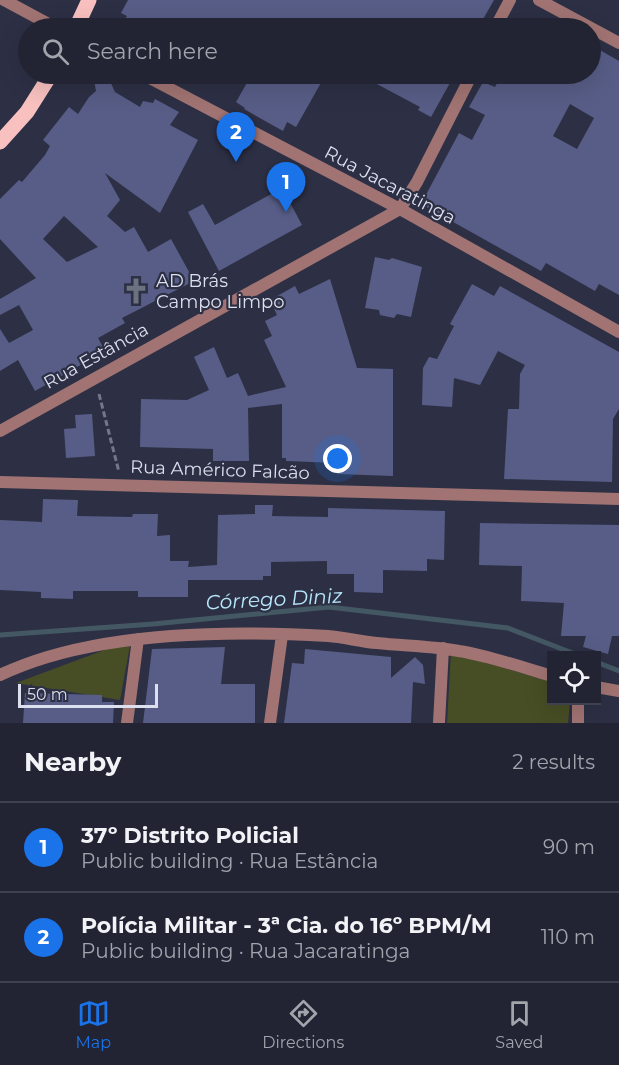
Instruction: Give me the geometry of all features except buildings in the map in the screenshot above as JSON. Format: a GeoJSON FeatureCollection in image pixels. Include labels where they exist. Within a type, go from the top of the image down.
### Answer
{"type":"FeatureCollection","features":[{"type":"Feature","properties":{"kind":"main road"},"geometry":{"type":"LineString","coordinates":[[81,18],[89,0]]}},
{"type":"Feature","properties":{"kind":"main road"},"geometry":{"type":"LineString","coordinates":[[0,142],[27,112],[45,84]]}},
{"type":"Feature","properties":{"kind":"street"},"geometry":{"type":"LineString","coordinates":[[4,0],[37,18]]}},
{"type":"Feature","properties":{"kind":"street"},"geometry":{"type":"LineString","coordinates":[[500,18],[510,0]]}},
{"type":"Feature","properties":{"kind":"street"},"geometry":{"type":"LineString","coordinates":[[539,0],[572,18]]}},
{"type":"Feature","properties":{"kind":"street"},"geometry":{"type":"LineString","coordinates":[[601,33],[619,43]]}},
{"type":"Feature","properties":{"kind":"street","name":"Rua Jacaratinga"},"geometry":{"type":"LineString","coordinates":[[161,84],[400,209],[619,332]]}},
{"type":"Feature","properties":{"kind":"street"},"geometry":{"type":"LineString","coordinates":[[400,209],[417,182],[467,84]]}},
{"type":"Feature","properties":{"kind":"street","name":"Rua Estância"},"geometry":{"type":"LineString","coordinates":[[0,431],[400,209]]}},
{"type":"Feature","properties":{"kind":"street","name":"Rua Américo Falcão"},"geometry":{"type":"LineString","coordinates":[[0,482],[619,499]]}},
{"type":"Feature","properties":{"kind":"street"},"geometry":{"type":"LineString","coordinates":[[0,675],[44,657],[64,652],[138,639],[209,635],[330,636],[376,643],[443,648],[479,655],[547,675]]}},
{"type":"Feature","properties":{"kind":"street"},"geometry":{"type":"LineString","coordinates":[[270,723],[282,635]]}},
{"type":"Feature","properties":{"kind":"street"},"geometry":{"type":"LineString","coordinates":[[127,723],[138,639]]}},
{"type":"Feature","properties":{"kind":"street"},"geometry":{"type":"LineString","coordinates":[[440,723],[443,648]]}},
{"type":"Feature","properties":{"kind":"street"},"geometry":{"type":"LineString","coordinates":[[601,688],[619,692]]}},
{"type":"Feature","properties":{"kind":"street"},"geometry":{"type":"LineString","coordinates":[[578,705],[578,723]]}},
{"type":"Feature","properties":{"kind":"path"},"geometry":{"type":"LineString","coordinates":[[95,378],[122,485]]}},
{"type":"Feature","properties":{"kind":"green space"},"geometry":{"type":"Polygon","coordinates":[[[131,640],[120,700],[16,683],[131,640]]]}},
{"type":"Feature","properties":{"kind":"green space"},"geometry":{"type":"Polygon","coordinates":[[[451,652],[547,681],[547,705],[570,705],[568,723],[447,723],[451,652]]]}},
{"type":"Feature","properties":{"kind":"waterway","name":"Córrego Diniz"},"geometry":{"type":"LineString","coordinates":[[0,635],[153,624],[329,607],[508,628],[567,651]]}},
{"type":"Feature","properties":{"kind":"waterway","name":"Córrego Diniz"},"geometry":{"type":"LineString","coordinates":[[601,664],[619,671]]}},
{"type":"Feature","properties":{"kind":"place","name":"Polícia Militar - 3ª Cia. do 16º BPM/M"},"geometry":{"type":"Point","coordinates":[236,162]}},
{"type":"Feature","properties":{"kind":"place","name":"37º Distrito Policial"},"geometry":{"type":"Point","coordinates":[286,212]}},
{"type":"Feature","properties":{"kind":"place","name":"AD Brás Campo Limpo"},"geometry":{"type":"Point","coordinates":[136,291]}}]}
